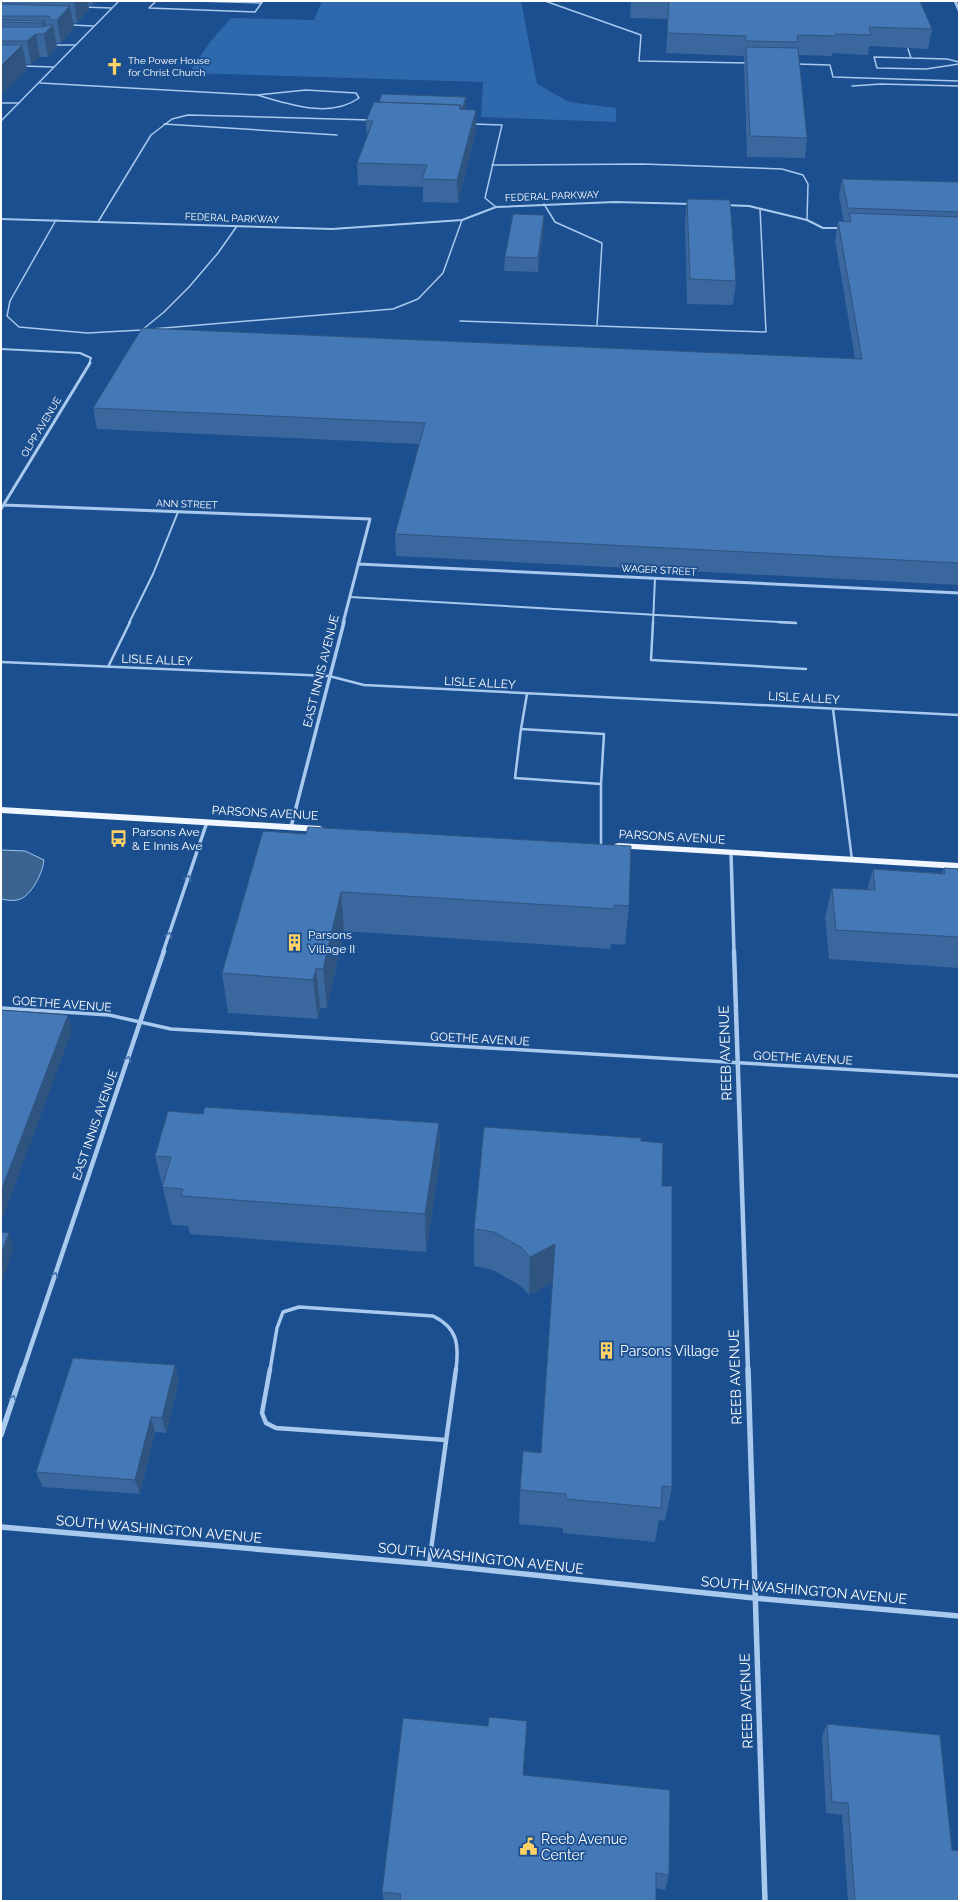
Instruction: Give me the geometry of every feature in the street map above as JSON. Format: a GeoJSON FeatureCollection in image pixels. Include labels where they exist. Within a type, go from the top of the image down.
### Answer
{"type":"FeatureCollection","features":[{"type":"Feature","properties":{"kind":"main road","name":"PARSONS AVENUE"},"geometry":{"type":"LineString","coordinates":[[1,810],[331,829]]}},
{"type":"Feature","properties":{"kind":"main road","name":"PARSONS AVENUE"},"geometry":{"type":"LineString","coordinates":[[597,845],[959,866]]}},
{"type":"Feature","properties":{"kind":"street"},"geometry":{"type":"LineString","coordinates":[[1,121],[119,1]]}},
{"type":"Feature","properties":{"kind":"street"},"geometry":{"type":"LineString","coordinates":[[955,1],[959,10]]}},
{"type":"Feature","properties":{"kind":"street"},"geometry":{"type":"LineString","coordinates":[[79,7],[112,8]]}},
{"type":"Feature","properties":{"kind":"street","name":"FEDERAL PARKWAY"},"geometry":{"type":"LineString","coordinates":[[1,218],[332,229],[462,220],[496,207],[615,202],[694,204]]}},
{"type":"Feature","properties":{"kind":"street"},"geometry":{"type":"LineString","coordinates":[[718,205],[749,206],[806,220],[824,228],[847,229]]}},
{"type":"Feature","properties":{"kind":"street","name":"OLPP AVENUE"},"geometry":{"type":"LineString","coordinates":[[1,349],[80,353],[91,358],[91,361],[1,509]]}},
{"type":"Feature","properties":{"kind":"street","name":"ANN STREET"},"geometry":{"type":"LineString","coordinates":[[4,505],[370,519]]}},
{"type":"Feature","properties":{"kind":"street","name":"EAST INNIS AVENUE"},"geometry":{"type":"LineString","coordinates":[[291,827],[370,519]]}},
{"type":"Feature","properties":{"kind":"street","name":"WAGER STREET"},"geometry":{"type":"LineString","coordinates":[[358,564],[959,593]]}},
{"type":"Feature","properties":{"kind":"street","name":"EAST INNIS AVENUE"},"geometry":{"type":"LineString","coordinates":[[1,1435],[208,822]]}},
{"type":"Feature","properties":{"kind":"street","name":"REEB AVENUE"},"geometry":{"type":"LineString","coordinates":[[731,853],[765,1901]]}},
{"type":"Feature","properties":{"kind":"street","name":"SOUTH WASHINGTON AVENUE"},"geometry":{"type":"LineString","coordinates":[[1,1527],[429,1564],[754,1598],[959,1616]]}},
{"type":"Feature","properties":{"kind":"lane"},"geometry":{"type":"LineString","coordinates":[[156,1],[149,8],[255,12],[262,2]]}},
{"type":"Feature","properties":{"kind":"lane"},"geometry":{"type":"LineString","coordinates":[[196,1],[262,2]]}},
{"type":"Feature","properties":{"kind":"lane"},"geometry":{"type":"LineString","coordinates":[[545,1],[641,35],[639,61],[751,63]]}},
{"type":"Feature","properties":{"kind":"lane"},"geometry":{"type":"LineString","coordinates":[[70,26],[94,26]]}},
{"type":"Feature","properties":{"kind":"lane"},"geometry":{"type":"LineString","coordinates":[[54,41],[51,45],[75,45]]}},
{"type":"Feature","properties":{"kind":"lane"},"geometry":{"type":"LineString","coordinates":[[908,49],[911,58]]}},
{"type":"Feature","properties":{"kind":"lane"},"geometry":{"type":"LineString","coordinates":[[874,57],[947,59],[959,63],[926,69],[877,68],[874,57]]}},
{"type":"Feature","properties":{"kind":"lane"},"geometry":{"type":"LineString","coordinates":[[790,64],[830,65],[833,77],[959,81]]}},
{"type":"Feature","properties":{"kind":"lane"},"geometry":{"type":"LineString","coordinates":[[16,66],[53,67]]}},
{"type":"Feature","properties":{"kind":"lane"},"geometry":{"type":"LineString","coordinates":[[40,83],[257,95],[306,90],[333,90],[356,93],[359,98],[354,104],[322,108],[296,106],[257,95]]}},
{"type":"Feature","properties":{"kind":"lane"},"geometry":{"type":"LineString","coordinates":[[852,86],[881,84],[959,86]]}},
{"type":"Feature","properties":{"kind":"lane"},"geometry":{"type":"LineString","coordinates":[[1,103],[19,103]]}},
{"type":"Feature","properties":{"kind":"lane"},"geometry":{"type":"LineString","coordinates":[[98,222],[138,154],[151,135],[172,119],[188,115],[374,120]]}},
{"type":"Feature","properties":{"kind":"lane"},"geometry":{"type":"LineString","coordinates":[[164,124],[337,135]]}},
{"type":"Feature","properties":{"kind":"lane"},"geometry":{"type":"LineString","coordinates":[[470,124],[502,125],[485,198],[496,207]]}},
{"type":"Feature","properties":{"kind":"lane"},"geometry":{"type":"LineString","coordinates":[[492,165],[650,165],[782,169],[803,175],[808,184],[806,220]]}},
{"type":"Feature","properties":{"kind":"lane"},"geometry":{"type":"LineString","coordinates":[[544,204],[555,222],[602,243],[597,326]]}},
{"type":"Feature","properties":{"kind":"lane"},"geometry":{"type":"LineString","coordinates":[[460,322],[766,332],[760,209]]}},
{"type":"Feature","properties":{"kind":"lane"},"geometry":{"type":"LineString","coordinates":[[56,220],[10,301],[7,316],[19,327],[87,333],[142,330],[393,309],[418,299],[443,273],[462,220]]}},
{"type":"Feature","properties":{"kind":"lane"},"geometry":{"type":"LineString","coordinates":[[142,330],[164,312],[189,288],[218,253],[237,226]]}},
{"type":"Feature","properties":{"kind":"lane"},"geometry":{"type":"LineString","coordinates":[[108,667],[153,574],[178,512]]}},
{"type":"Feature","properties":{"kind":"lane"},"geometry":{"type":"LineString","coordinates":[[655,578],[652,614],[651,660],[806,669]]}},
{"type":"Feature","properties":{"kind":"lane"},"geometry":{"type":"LineString","coordinates":[[350,597],[796,623]]}},
{"type":"Feature","properties":{"kind":"lane","name":"LISLE ALLEY"},"geometry":{"type":"LineString","coordinates":[[1,662],[329,676],[364,685],[959,715]]}},
{"type":"Feature","properties":{"kind":"lane"},"geometry":{"type":"LineString","coordinates":[[528,694],[515,778],[601,784]]}},
{"type":"Feature","properties":{"kind":"lane"},"geometry":{"type":"LineString","coordinates":[[833,709],[852,860]]}},
{"type":"Feature","properties":{"kind":"lane"},"geometry":{"type":"LineString","coordinates":[[522,729],[604,734],[597,845]]}},
{"type":"Feature","properties":{"kind":"lane","name":"GOETHE AVENUE"},"geometry":{"type":"LineString","coordinates":[[1,1008],[109,1015],[171,1029],[959,1076]]}},
{"type":"Feature","properties":{"kind":"lane"},"geometry":{"type":"LineString","coordinates":[[429,1564],[458,1354],[455,1336],[445,1322],[433,1316],[299,1307],[283,1312],[277,1328],[262,1413],[266,1423],[276,1428],[446,1440]]}},
{"type":"Feature","properties":{"kind":"shaded area"},"geometry":{"type":"Polygon","coordinates":[[[322,1],[521,1],[537,84],[569,102],[616,108],[616,122],[481,117],[483,82],[189,73],[210,42],[231,18],[314,20],[322,1]]]}},
{"type":"Feature","properties":{"kind":"shaded area"},"geometry":{"type":"Polygon","coordinates":[[[1,850],[25,851],[44,860],[39,877],[31,890],[27,895],[17,900],[1,899],[1,850]]]}},
{"type":"Feature","properties":{"kind":"building"},"geometry":{"type":"Polygon","coordinates":[[[669,1],[920,1],[932,29],[869,27],[871,35],[797,35],[798,42],[746,41],[746,36],[667,33],[669,1]]]}},
{"type":"Feature","properties":{"kind":"building"},"geometry":{"type":"Polygon","coordinates":[[[1,4],[70,6],[57,20],[51,20],[49,16],[1,16],[1,4]]]}},
{"type":"Feature","properties":{"kind":"building"},"geometry":{"type":"Polygon","coordinates":[[[1,20],[45,21],[42,23],[1,22],[1,20]]]}},
{"type":"Feature","properties":{"kind":"building"},"geometry":{"type":"Polygon","coordinates":[[[53,25],[44,34],[36,34],[27,41],[1,41],[1,27],[43,27],[53,25]]]}},
{"type":"Feature","properties":{"kind":"building"},"geometry":{"type":"Polygon","coordinates":[[[1,45],[22,45],[1,66],[1,45]]]}},
{"type":"Feature","properties":{"kind":"building"},"geometry":{"type":"Polygon","coordinates":[[[746,47],[798,48],[807,138],[750,136],[746,47]]]}},
{"type":"Feature","properties":{"kind":"building"},"geometry":{"type":"Polygon","coordinates":[[[382,94],[466,97],[461,109],[461,105],[379,102],[382,94]]]}},
{"type":"Feature","properties":{"kind":"building"},"geometry":{"type":"Polygon","coordinates":[[[374,102],[461,105],[459,109],[476,110],[457,180],[422,179],[427,165],[357,163],[373,121],[366,121],[374,102]]]}},
{"type":"Feature","properties":{"kind":"building"},"geometry":{"type":"Polygon","coordinates":[[[842,179],[959,182],[959,212],[848,208],[842,179]]]}},
{"type":"Feature","properties":{"kind":"building"},"geometry":{"type":"Polygon","coordinates":[[[687,199],[730,200],[736,281],[690,279],[687,199]]]}},
{"type":"Feature","properties":{"kind":"building"},"geometry":{"type":"Polygon","coordinates":[[[849,213],[959,217],[959,563],[395,534],[425,423],[93,408],[142,328],[862,359],[838,221],[851,222],[849,213]]]}},
{"type":"Feature","properties":{"kind":"building"},"geometry":{"type":"Polygon","coordinates":[[[513,214],[544,215],[538,258],[505,257],[513,214]]]}},
{"type":"Feature","properties":{"kind":"building"},"geometry":{"type":"Polygon","coordinates":[[[308,827],[631,846],[629,906],[614,905],[614,909],[341,892],[323,969],[316,968],[313,980],[222,973],[263,831],[306,834],[308,827]]]}},
{"type":"Feature","properties":{"kind":"building"},"geometry":{"type":"Polygon","coordinates":[[[944,868],[959,869],[959,937],[836,930],[832,888],[875,890],[873,869],[945,874],[944,868]]]}},
{"type":"Feature","properties":{"kind":"building"},"geometry":{"type":"Polygon","coordinates":[[[1,1010],[68,1015],[1,1191],[1,1010]]]}},
{"type":"Feature","properties":{"kind":"building"},"geometry":{"type":"Polygon","coordinates":[[[205,1107],[439,1123],[425,1214],[181,1196],[183,1189],[162,1187],[171,1157],[155,1156],[168,1111],[203,1114],[205,1107]]]}},
{"type":"Feature","properties":{"kind":"building"},"geometry":{"type":"Polygon","coordinates":[[[484,1127],[641,1138],[641,1141],[663,1143],[662,1186],[672,1186],[672,1487],[662,1486],[661,1508],[566,1499],[566,1494],[520,1490],[523,1451],[541,1453],[555,1244],[530,1257],[522,1248],[494,1232],[474,1229],[484,1127]]]}},
{"type":"Feature","properties":{"kind":"building"},"geometry":{"type":"Polygon","coordinates":[[[1,1232],[9,1233],[1,1254],[1,1232]]]}},
{"type":"Feature","properties":{"kind":"building"},"geometry":{"type":"Polygon","coordinates":[[[73,1358],[175,1365],[162,1418],[151,1417],[135,1480],[36,1472],[73,1358]]]}},
{"type":"Feature","properties":{"kind":"building","name":"Reeb Avenue Center"},"geometry":{"type":"Polygon","coordinates":[[[489,1717],[527,1721],[523,1775],[670,1790],[669,1875],[656,1873],[656,1901],[400,1901],[401,1894],[382,1892],[403,1718],[488,1726],[489,1717]]]}},
{"type":"Feature","properties":{"kind":"building"},"geometry":{"type":"Polygon","coordinates":[[[827,1724],[940,1735],[952,1850],[959,1851],[959,1901],[855,1901],[848,1803],[832,1802],[827,1724]]]}},
{"type":"Feature","properties":{"kind":"place","name":"The Power House for Christ Church"},"geometry":{"type":"Point","coordinates":[115,66]}},
{"type":"Feature","properties":{"kind":"place","name":"Parsons Ave & E Innis Ave"},"geometry":{"type":"Point","coordinates":[119,839]}},
{"type":"Feature","properties":{"kind":"place","name":"Parsons Village II"},"geometry":{"type":"Point","coordinates":[295,942]}},
{"type":"Feature","properties":{"kind":"place","name":"Parsons Village"},"geometry":{"type":"Point","coordinates":[607,1351]}},
{"type":"Feature","properties":{"kind":"place","name":"Reeb Avenue Center"},"geometry":{"type":"Point","coordinates":[528,1847]}}]}
